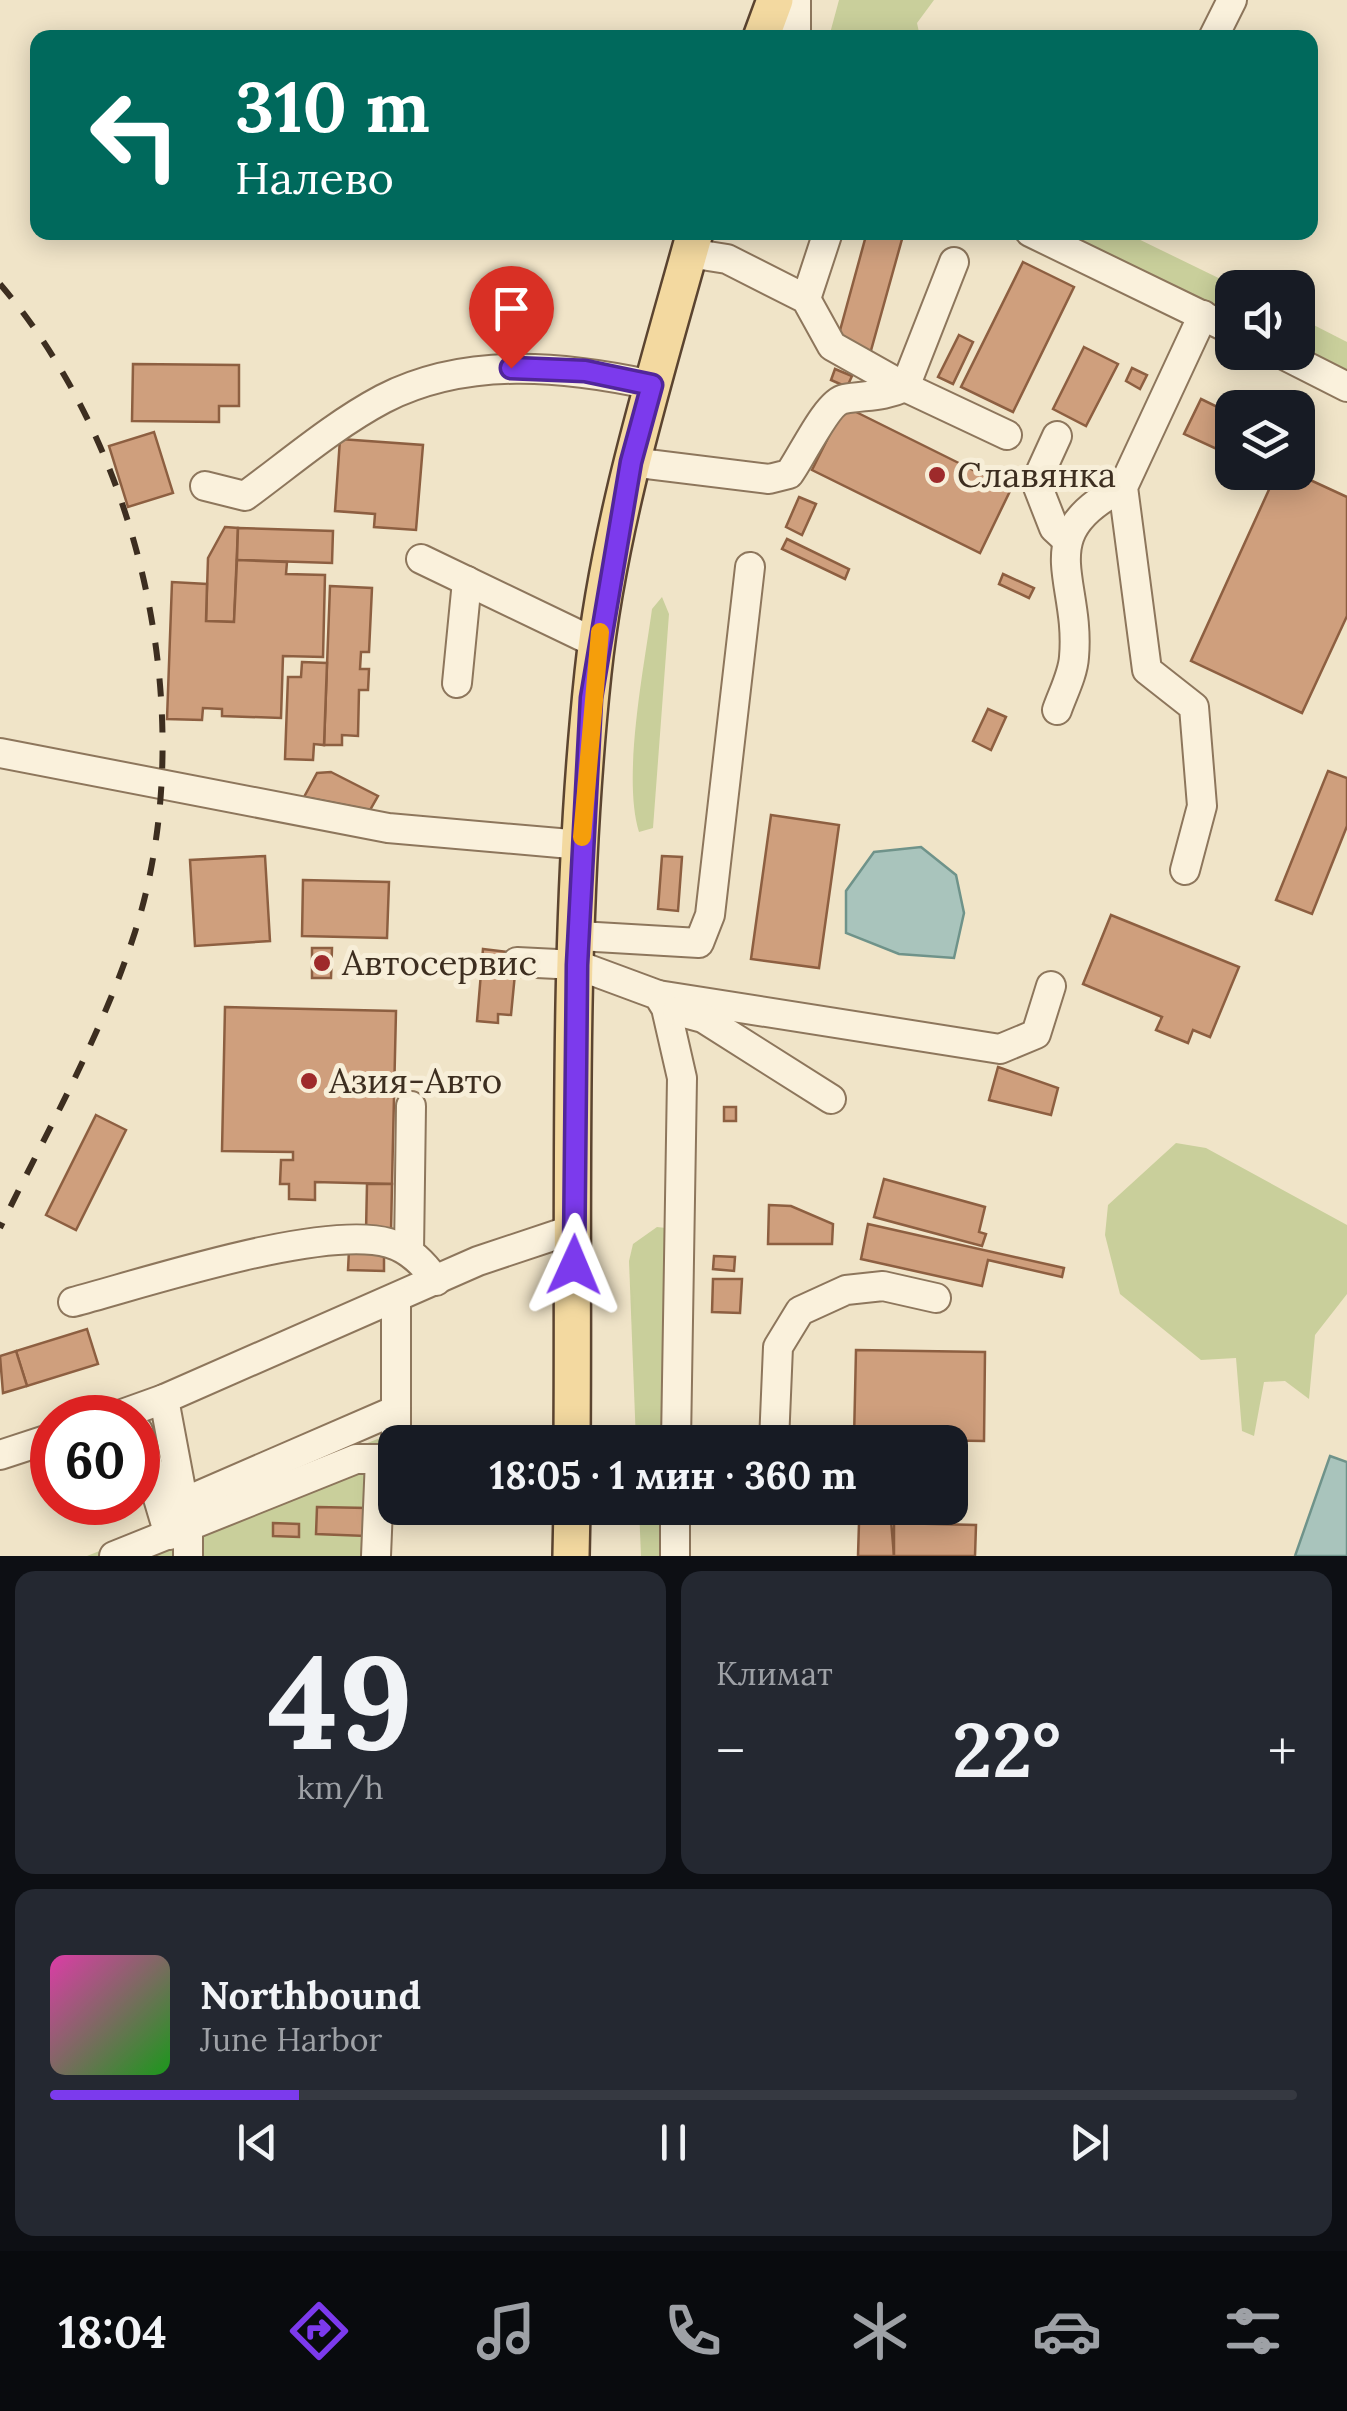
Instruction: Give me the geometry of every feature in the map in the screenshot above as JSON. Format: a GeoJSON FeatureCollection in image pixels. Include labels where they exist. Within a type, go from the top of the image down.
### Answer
{"type":"FeatureCollection","features":[{"type":"Feature","properties":{"kind":"main road"},"geometry":{"type":"LineString","coordinates":[[764,30],[776,0]]}},
{"type":"Feature","properties":{"kind":"main road"},"geometry":{"type":"LineString","coordinates":[[572,1425],[578,950],[598,644],[631,462],[693,240]]}},
{"type":"Feature","properties":{"kind":"main road"},"geometry":{"type":"LineString","coordinates":[[572,1525],[572,1556]]}},
{"type":"Feature","properties":{"kind":"street"},"geometry":{"type":"LineString","coordinates":[[796,0],[796,30]]}},
{"type":"Feature","properties":{"kind":"street"},"geometry":{"type":"LineString","coordinates":[[1217,30],[1232,0]]}},
{"type":"Feature","properties":{"kind":"street"},"geometry":{"type":"LineString","coordinates":[[697,240],[806,299],[832,346],[904,387],[1007,435]]}},
{"type":"Feature","properties":{"kind":"street"},"geometry":{"type":"LineString","coordinates":[[806,299],[825,240]]}},
{"type":"Feature","properties":{"kind":"street"},"geometry":{"type":"LineString","coordinates":[[1047,240],[1215,321]]}},
{"type":"Feature","properties":{"kind":"street"},"geometry":{"type":"LineString","coordinates":[[631,462],[769,479],[789,474],[830,408],[841,399],[881,397],[904,387],[954,262]]}},
{"type":"Feature","properties":{"kind":"street"},"geometry":{"type":"LineString","coordinates":[[1185,870],[1202,806],[1194,707],[1147,670],[1123,487],[1203,315]]}},
{"type":"Feature","properties":{"kind":"street"},"geometry":{"type":"LineString","coordinates":[[205,486],[245,496],[384,398],[449,377],[511,368],[585,371],[652,385]]}},
{"type":"Feature","properties":{"kind":"street"},"geometry":{"type":"LineString","coordinates":[[1313,370],[1347,387]]}},
{"type":"Feature","properties":{"kind":"street"},"geometry":{"type":"LineString","coordinates":[[1057,436],[1036,482],[1054,528],[1067,540]]}},
{"type":"Feature","properties":{"kind":"street"},"geometry":{"type":"LineString","coordinates":[[1057,710],[1074,658],[1067,540],[1090,504],[1123,487]]}},
{"type":"Feature","properties":{"kind":"street"},"geometry":{"type":"LineString","coordinates":[[422,559],[598,644]]}},
{"type":"Feature","properties":{"kind":"street"},"geometry":{"type":"LineString","coordinates":[[517,962],[578,950],[699,943],[710,915],[750,568]]}},
{"type":"Feature","properties":{"kind":"street"},"geometry":{"type":"LineString","coordinates":[[457,683],[468,581]]}},
{"type":"Feature","properties":{"kind":"street"},"geometry":{"type":"LineString","coordinates":[[0,754],[388,828],[582,845]]}},
{"type":"Feature","properties":{"kind":"street"},"geometry":{"type":"LineString","coordinates":[[578,950],[662,1002],[703,1018],[831,1099]]}},
{"type":"Feature","properties":{"kind":"street"},"geometry":{"type":"LineString","coordinates":[[662,1002],[1000,1049],[1036,1034],[1051,986]]}},
{"type":"Feature","properties":{"kind":"street"},"geometry":{"type":"LineString","coordinates":[[662,1002],[682,1078],[676,1425]]}},
{"type":"Feature","properties":{"kind":"street"},"geometry":{"type":"LineString","coordinates":[[409,1252],[412,1106]]}},
{"type":"Feature","properties":{"kind":"street"},"geometry":{"type":"LineString","coordinates":[[160,1401],[478,1261],[574,1229]]}},
{"type":"Feature","properties":{"kind":"street"},"geometry":{"type":"LineString","coordinates":[[73,1302],[297,1244],[388,1242],[409,1252],[436,1280]]}},
{"type":"Feature","properties":{"kind":"street"},"geometry":{"type":"LineString","coordinates":[[775,1425],[778,1348],[800,1311],[846,1290],[883,1286],[936,1298]]}},
{"type":"Feature","properties":{"kind":"street"},"geometry":{"type":"LineString","coordinates":[[396,1298],[396,1425]]}},
{"type":"Feature","properties":{"kind":"street"},"geometry":{"type":"LineString","coordinates":[[164,1399],[188,1556]]}},
{"type":"Feature","properties":{"kind":"street"},"geometry":{"type":"LineString","coordinates":[[114,1556],[396,1410]]}},
{"type":"Feature","properties":{"kind":"street"},"geometry":{"type":"LineString","coordinates":[[0,1455],[30,1445]]}},
{"type":"Feature","properties":{"kind":"street"},"geometry":{"type":"LineString","coordinates":[[180,1521],[356,1460],[380,1459],[376,1556]]}},
{"type":"Feature","properties":{"kind":"street"},"geometry":{"type":"LineString","coordinates":[[160,1482],[180,1521]]}},
{"type":"Feature","properties":{"kind":"street"},"geometry":{"type":"LineString","coordinates":[[394,1525],[394,1556]]}},
{"type":"Feature","properties":{"kind":"street"},"geometry":{"type":"LineString","coordinates":[[675,1556],[676,1525]]}},
{"type":"Feature","properties":{"kind":"green space"},"geometry":{"type":"Polygon","coordinates":[[[839,0],[934,0],[917,23],[918,30],[831,30],[839,0]]]}},
{"type":"Feature","properties":{"kind":"green space"},"geometry":{"type":"Polygon","coordinates":[[[1075,240],[1140,240],[1215,276],[1215,310],[1075,240]]]}},
{"type":"Feature","properties":{"kind":"green space"},"geometry":{"type":"Polygon","coordinates":[[[1315,326],[1347,342],[1347,374],[1315,358],[1315,326]]]}},
{"type":"Feature","properties":{"kind":"green space"},"geometry":{"type":"Polygon","coordinates":[[[662,597],[669,614],[653,828],[639,832],[633,782],[636,722],[652,609],[662,597]]]}},
{"type":"Feature","properties":{"kind":"green space"},"geometry":{"type":"Polygon","coordinates":[[[1176,1143],[1206,1148],[1347,1225],[1347,1294],[1315,1335],[1309,1399],[1285,1381],[1264,1382],[1254,1436],[1242,1431],[1236,1358],[1201,1360],[1120,1294],[1105,1235],[1108,1205],[1176,1143]]]}},
{"type":"Feature","properties":{"kind":"green space"},"geometry":{"type":"Polygon","coordinates":[[[657,1227],[666,1228],[671,1425],[635,1425],[629,1261],[633,1244],[657,1227]]]}},
{"type":"Feature","properties":{"kind":"green space"},"geometry":{"type":"Polygon","coordinates":[[[378,1439],[378,1525],[387,1525],[388,1556],[87,1556],[378,1439]]]}},
{"type":"Feature","properties":{"kind":"green space"},"geometry":{"type":"Polygon","coordinates":[[[640,1525],[670,1525],[669,1556],[641,1556],[640,1525]]]}},
{"type":"Feature","properties":{"kind":"water"},"geometry":{"type":"Polygon","coordinates":[[[921,847],[956,875],[964,913],[954,958],[899,954],[846,933],[846,891],[874,852],[921,847]]]}},
{"type":"Feature","properties":{"kind":"water"},"geometry":{"type":"Polygon","coordinates":[[[1330,1456],[1347,1462],[1347,1556],[1295,1556],[1330,1456]]]}},
{"type":"Feature","properties":{"kind":"building"},"geometry":{"type":"Polygon","coordinates":[[[865,240],[902,240],[870,354],[836,345],[865,240]]]}},
{"type":"Feature","properties":{"kind":"building"},"geometry":{"type":"Polygon","coordinates":[[[1023,262],[1074,287],[1013,412],[961,387],[1023,262]]]}},
{"type":"Feature","properties":{"kind":"building"},"geometry":{"type":"Polygon","coordinates":[[[959,335],[973,342],[953,384],[938,377],[959,335]]]}},
{"type":"Feature","properties":{"kind":"building"},"geometry":{"type":"Polygon","coordinates":[[[1084,347],[1118,364],[1086,426],[1053,409],[1084,347]]]}},
{"type":"Feature","properties":{"kind":"building"},"geometry":{"type":"Polygon","coordinates":[[[133,364],[239,365],[239,406],[219,406],[219,422],[132,421],[133,364]]]}},
{"type":"Feature","properties":{"kind":"building"},"geometry":{"type":"Polygon","coordinates":[[[1132,368],[1147,375],[1140,389],[1126,381],[1132,368]]]}},
{"type":"Feature","properties":{"kind":"building"},"geometry":{"type":"Polygon","coordinates":[[[835,369],[852,376],[847,387],[831,380],[835,369]]]}},
{"type":"Feature","properties":{"kind":"building"},"geometry":{"type":"Polygon","coordinates":[[[1201,399],[1215,406],[1215,448],[1184,434],[1201,399]]]}},
{"type":"Feature","properties":{"kind":"building"},"geometry":{"type":"Polygon","coordinates":[[[844,406],[1011,489],[980,553],[812,470],[844,406]]]}},
{"type":"Feature","properties":{"kind":"building"},"geometry":{"type":"Polygon","coordinates":[[[154,432],[173,493],[128,507],[109,446],[154,432]]]}},
{"type":"Feature","properties":{"kind":"building"},"geometry":{"type":"Polygon","coordinates":[[[340,439],[423,445],[416,530],[374,527],[375,514],[335,511],[340,439]]]}},
{"type":"Feature","properties":{"kind":"building"},"geometry":{"type":"Polygon","coordinates":[[[1315,482],[1347,497],[1347,616],[1302,713],[1191,661],[1269,490],[1315,490],[1315,482]]]}},
{"type":"Feature","properties":{"kind":"building"},"geometry":{"type":"Polygon","coordinates":[[[799,497],[816,504],[802,535],[786,527],[799,497]]]}},
{"type":"Feature","properties":{"kind":"building"},"geometry":{"type":"Polygon","coordinates":[[[225,527],[238,528],[234,622],[206,621],[208,558],[225,527]]]}},
{"type":"Feature","properties":{"kind":"building"},"geometry":{"type":"Polygon","coordinates":[[[238,528],[333,531],[332,563],[237,560],[238,528]]]}},
{"type":"Feature","properties":{"kind":"building"},"geometry":{"type":"Polygon","coordinates":[[[787,539],[849,569],[845,579],[782,549],[787,539]]]}},
{"type":"Feature","properties":{"kind":"building"},"geometry":{"type":"Polygon","coordinates":[[[237,560],[287,562],[286,574],[325,575],[323,657],[283,656],[281,718],[222,716],[222,709],[203,708],[202,720],[167,719],[172,582],[207,584],[206,621],[234,622],[237,560]]]}},
{"type":"Feature","properties":{"kind":"building"},"geometry":{"type":"Polygon","coordinates":[[[1003,574],[1034,588],[1029,598],[999,584],[1003,574]]]}},
{"type":"Feature","properties":{"kind":"building"},"geometry":{"type":"Polygon","coordinates":[[[330,586],[372,588],[369,652],[361,652],[360,669],[369,669],[368,690],[359,690],[358,736],[342,735],[342,745],[324,745],[330,586]]]}},
{"type":"Feature","properties":{"kind":"building"},"geometry":{"type":"Polygon","coordinates":[[[302,662],[327,663],[324,745],[314,744],[313,760],[285,759],[288,677],[301,677],[302,662]]]}},
{"type":"Feature","properties":{"kind":"building"},"geometry":{"type":"Polygon","coordinates":[[[988,709],[1006,717],[991,750],[973,741],[988,709]]]}},
{"type":"Feature","properties":{"kind":"building"},"geometry":{"type":"Polygon","coordinates":[[[1328,771],[1347,778],[1347,826],[1312,914],[1276,900],[1328,771]]]}},
{"type":"Feature","properties":{"kind":"building"},"geometry":{"type":"Polygon","coordinates":[[[331,772],[378,796],[370,810],[304,797],[317,773],[331,772]]]}},
{"type":"Feature","properties":{"kind":"building"},"geometry":{"type":"Polygon","coordinates":[[[771,815],[839,825],[819,968],[751,959],[771,815]]]}},
{"type":"Feature","properties":{"kind":"building"},"geometry":{"type":"Polygon","coordinates":[[[265,856],[270,941],[195,946],[190,860],[265,856]]]}},
{"type":"Feature","properties":{"kind":"building"},"geometry":{"type":"Polygon","coordinates":[[[662,856],[682,857],[678,911],[658,909],[662,856]]]}},
{"type":"Feature","properties":{"kind":"building"},"geometry":{"type":"Polygon","coordinates":[[[303,880],[389,882],[387,938],[302,936],[303,880]]]}},
{"type":"Feature","properties":{"kind":"building"},"geometry":{"type":"Polygon","coordinates":[[[1111,915],[1239,967],[1210,1037],[1193,1030],[1188,1043],[1156,1030],[1162,1017],[1083,984],[1111,915]]]}},
{"type":"Feature","properties":{"kind":"building","name":"Автосервис"},"geometry":{"type":"Polygon","coordinates":[[[312,948],[332,948],[331,978],[312,978],[312,948]]]}},
{"type":"Feature","properties":{"kind":"building"},"geometry":{"type":"Polygon","coordinates":[[[483,949],[517,953],[511,1015],[498,1014],[498,1023],[477,1021],[483,949]]]}},
{"type":"Feature","properties":{"kind":"building","name":"Азия-Авто"},"geometry":{"type":"Polygon","coordinates":[[[225,1007],[396,1011],[392,1184],[315,1182],[315,1200],[289,1199],[289,1184],[280,1184],[281,1160],[293,1160],[293,1152],[222,1151],[225,1007]]]}},
{"type":"Feature","properties":{"kind":"building"},"geometry":{"type":"Polygon","coordinates":[[[998,1067],[1058,1088],[1051,1115],[989,1100],[998,1067]]]}},
{"type":"Feature","properties":{"kind":"building"},"geometry":{"type":"Polygon","coordinates":[[[724,1107],[736,1107],[736,1121],[724,1121],[724,1107]]]}},
{"type":"Feature","properties":{"kind":"building"},"geometry":{"type":"Polygon","coordinates":[[[96,1115],[126,1130],[76,1230],[46,1215],[96,1115]]]}},
{"type":"Feature","properties":{"kind":"building"},"geometry":{"type":"Polygon","coordinates":[[[884,1179],[985,1207],[979,1232],[986,1234],[982,1246],[874,1217],[884,1179]]]}},
{"type":"Feature","properties":{"kind":"building"},"geometry":{"type":"Polygon","coordinates":[[[367,1184],[392,1184],[391,1232],[366,1232],[367,1184]]]}},
{"type":"Feature","properties":{"kind":"building"},"geometry":{"type":"Polygon","coordinates":[[[769,1205],[791,1206],[833,1224],[832,1244],[768,1244],[769,1205]]]}},
{"type":"Feature","properties":{"kind":"building"},"geometry":{"type":"Polygon","coordinates":[[[868,1224],[1064,1268],[1062,1277],[988,1260],[982,1286],[861,1259],[868,1224]]]}},
{"type":"Feature","properties":{"kind":"building"},"geometry":{"type":"Polygon","coordinates":[[[349,1250],[384,1251],[384,1271],[348,1270],[349,1250]]]}},
{"type":"Feature","properties":{"kind":"building"},"geometry":{"type":"Polygon","coordinates":[[[714,1256],[735,1257],[734,1271],[713,1269],[714,1256]]]}},
{"type":"Feature","properties":{"kind":"building"},"geometry":{"type":"Polygon","coordinates":[[[713,1279],[742,1279],[740,1313],[712,1312],[713,1279]]]}},
{"type":"Feature","properties":{"kind":"building"},"geometry":{"type":"Polygon","coordinates":[[[87,1329],[98,1364],[27,1386],[16,1351],[87,1329]]]}},
{"type":"Feature","properties":{"kind":"building"},"geometry":{"type":"Polygon","coordinates":[[[856,1350],[985,1352],[984,1441],[968,1441],[968,1425],[854,1425],[856,1350]]]}},
{"type":"Feature","properties":{"kind":"building"},"geometry":{"type":"Polygon","coordinates":[[[16,1351],[27,1386],[3,1393],[0,1356],[16,1351]]]}},
{"type":"Feature","properties":{"kind":"building"},"geometry":{"type":"Polygon","coordinates":[[[317,1507],[367,1508],[366,1536],[316,1534],[317,1507]]]}},
{"type":"Feature","properties":{"kind":"building"},"geometry":{"type":"Polygon","coordinates":[[[273,1523],[299,1524],[299,1537],[273,1536],[273,1523]]]}},
{"type":"Feature","properties":{"kind":"building"},"geometry":{"type":"Polygon","coordinates":[[[859,1525],[891,1525],[894,1556],[858,1556],[859,1525]]]}},
{"type":"Feature","properties":{"kind":"building"},"geometry":{"type":"Polygon","coordinates":[[[894,1525],[976,1525],[975,1556],[894,1556],[894,1525]]]}},
{"type":"Feature","properties":{"kind":"railway"},"geometry":{"type":"LineString","coordinates":[[0,284],[50,351],[91,426],[123,507],[146,592],[159,678],[162,765],[154,850],[122,970],[90,1045],[0,1228]]}},
{"type":"Feature","properties":{"kind":"slow traffic"},"geometry":{"type":"LineString","coordinates":[[582,837],[586,753],[600,632]]}},
{"type":"Feature","properties":{"kind":"place","name":"Славянка"},"geometry":{"type":"Point","coordinates":[937,475]}},
{"type":"Feature","properties":{"kind":"place","name":"Автосервис"},"geometry":{"type":"Point","coordinates":[322,963]}},
{"type":"Feature","properties":{"kind":"place","name":"Азия-Авто"},"geometry":{"type":"Point","coordinates":[309,1081]}},
{"type":"Feature","properties":{"kind":"route"},"geometry":{"type":"LineString","coordinates":[[511,368],[585,371],[652,385],[631,462],[598,644],[586,753],[577,965],[574,1265]]}}]}
